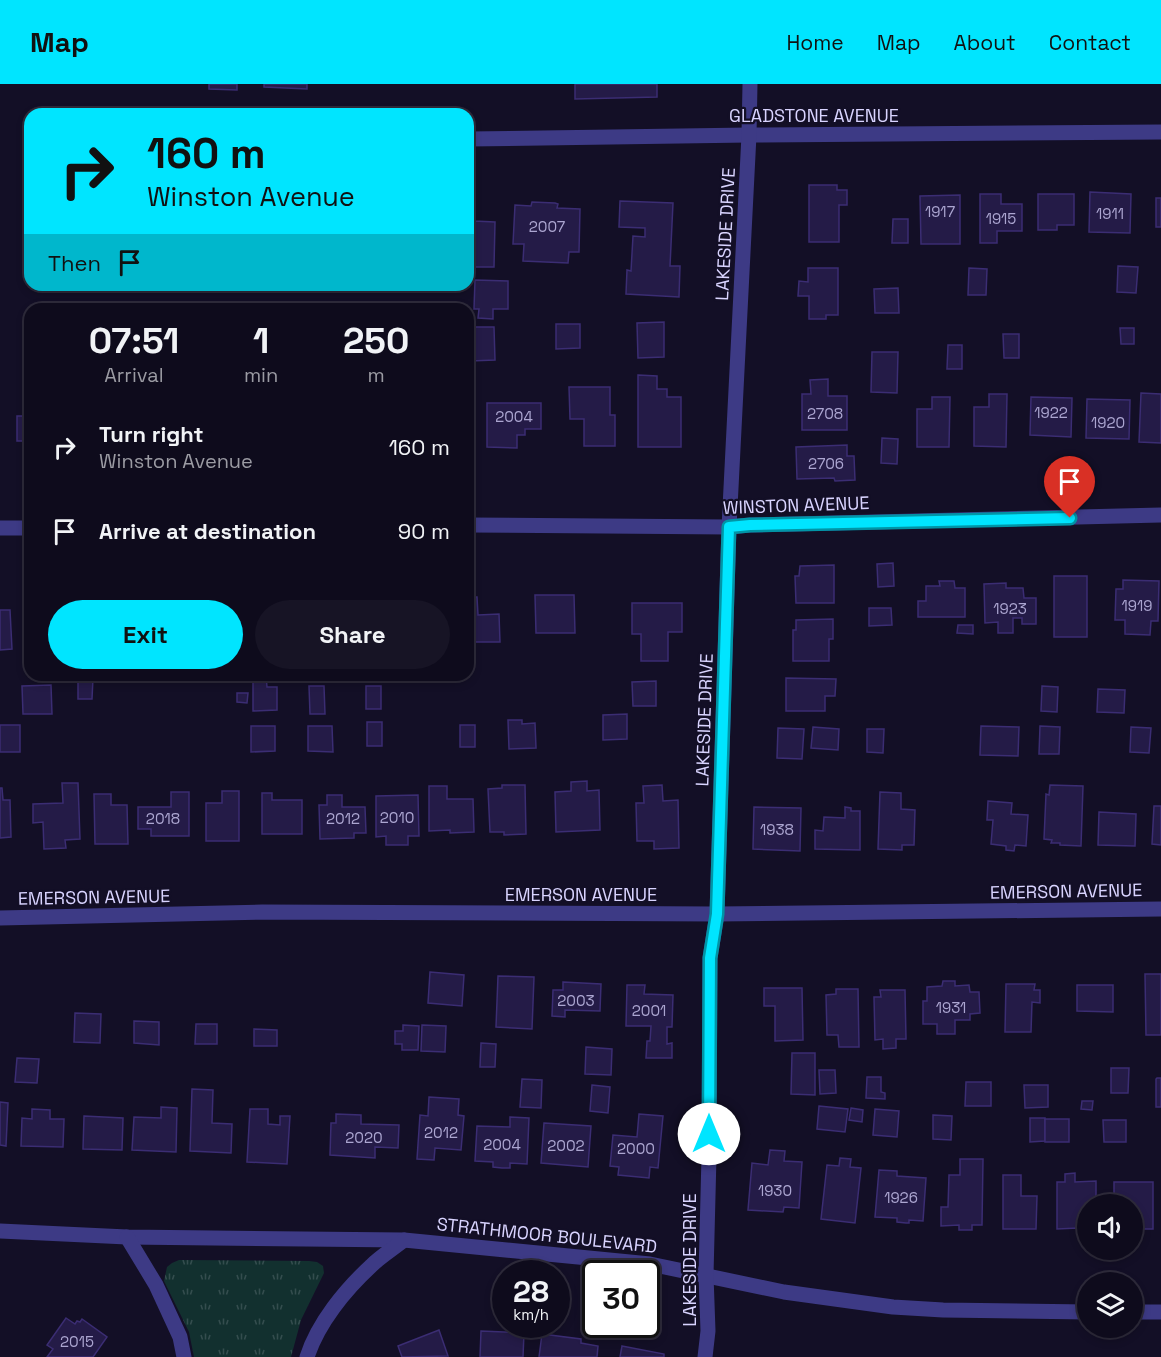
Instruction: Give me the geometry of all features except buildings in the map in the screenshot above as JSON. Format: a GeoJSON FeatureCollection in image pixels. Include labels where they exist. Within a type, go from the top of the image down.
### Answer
{"type":"FeatureCollection","features":[{"type":"Feature","properties":{"kind":"street","name":"LAKESIDE DRIVE"},"geometry":{"type":"LineString","coordinates":[[705,1357],[708,1331],[706,1275],[710,958],[717,914],[729,527],[750,84]]}},
{"type":"Feature","properties":{"kind":"street","name":"GLADSTONE AVENUE"},"geometry":{"type":"LineString","coordinates":[[474,139],[1161,132]]}},
{"type":"Feature","properties":{"kind":"street","name":"WINSTON AVENUE"},"geometry":{"type":"LineString","coordinates":[[474,525],[729,527],[1161,515]]}},
{"type":"Feature","properties":{"kind":"street"},"geometry":{"type":"LineString","coordinates":[[0,528],[24,528]]}},
{"type":"Feature","properties":{"kind":"street","name":"EMERSON AVENUE"},"geometry":{"type":"LineString","coordinates":[[0,918],[262,912],[717,914],[1161,909]]}},
{"type":"Feature","properties":{"kind":"street","name":"STRATHMOOR BOULEVARD"},"geometry":{"type":"LineString","coordinates":[[0,1231],[127,1237],[404,1240],[650,1264],[784,1292],[893,1307],[1077,1312]]}},
{"type":"Feature","properties":{"kind":"street"},"geometry":{"type":"LineString","coordinates":[[127,1237],[161,1295],[180,1337],[184,1357]]}},
{"type":"Feature","properties":{"kind":"street"},"geometry":{"type":"LineString","coordinates":[[307,1357],[327,1317],[348,1290],[371,1266],[404,1240]]}},
{"type":"Feature","properties":{"kind":"street"},"geometry":{"type":"LineString","coordinates":[[1143,1312],[1161,1312]]}},
{"type":"Feature","properties":{"kind":"green space"},"geometry":{"type":"Polygon","coordinates":[[[179,1260],[309,1261],[323,1266],[324,1273],[301,1320],[291,1357],[194,1357],[189,1332],[164,1281],[167,1267],[179,1260]]]}},
{"type":"Feature","properties":{"kind":"route"},"geometry":{"type":"LineString","coordinates":[[709,1134],[710,958],[717,914],[729,527],[1070,518]]}}]}
